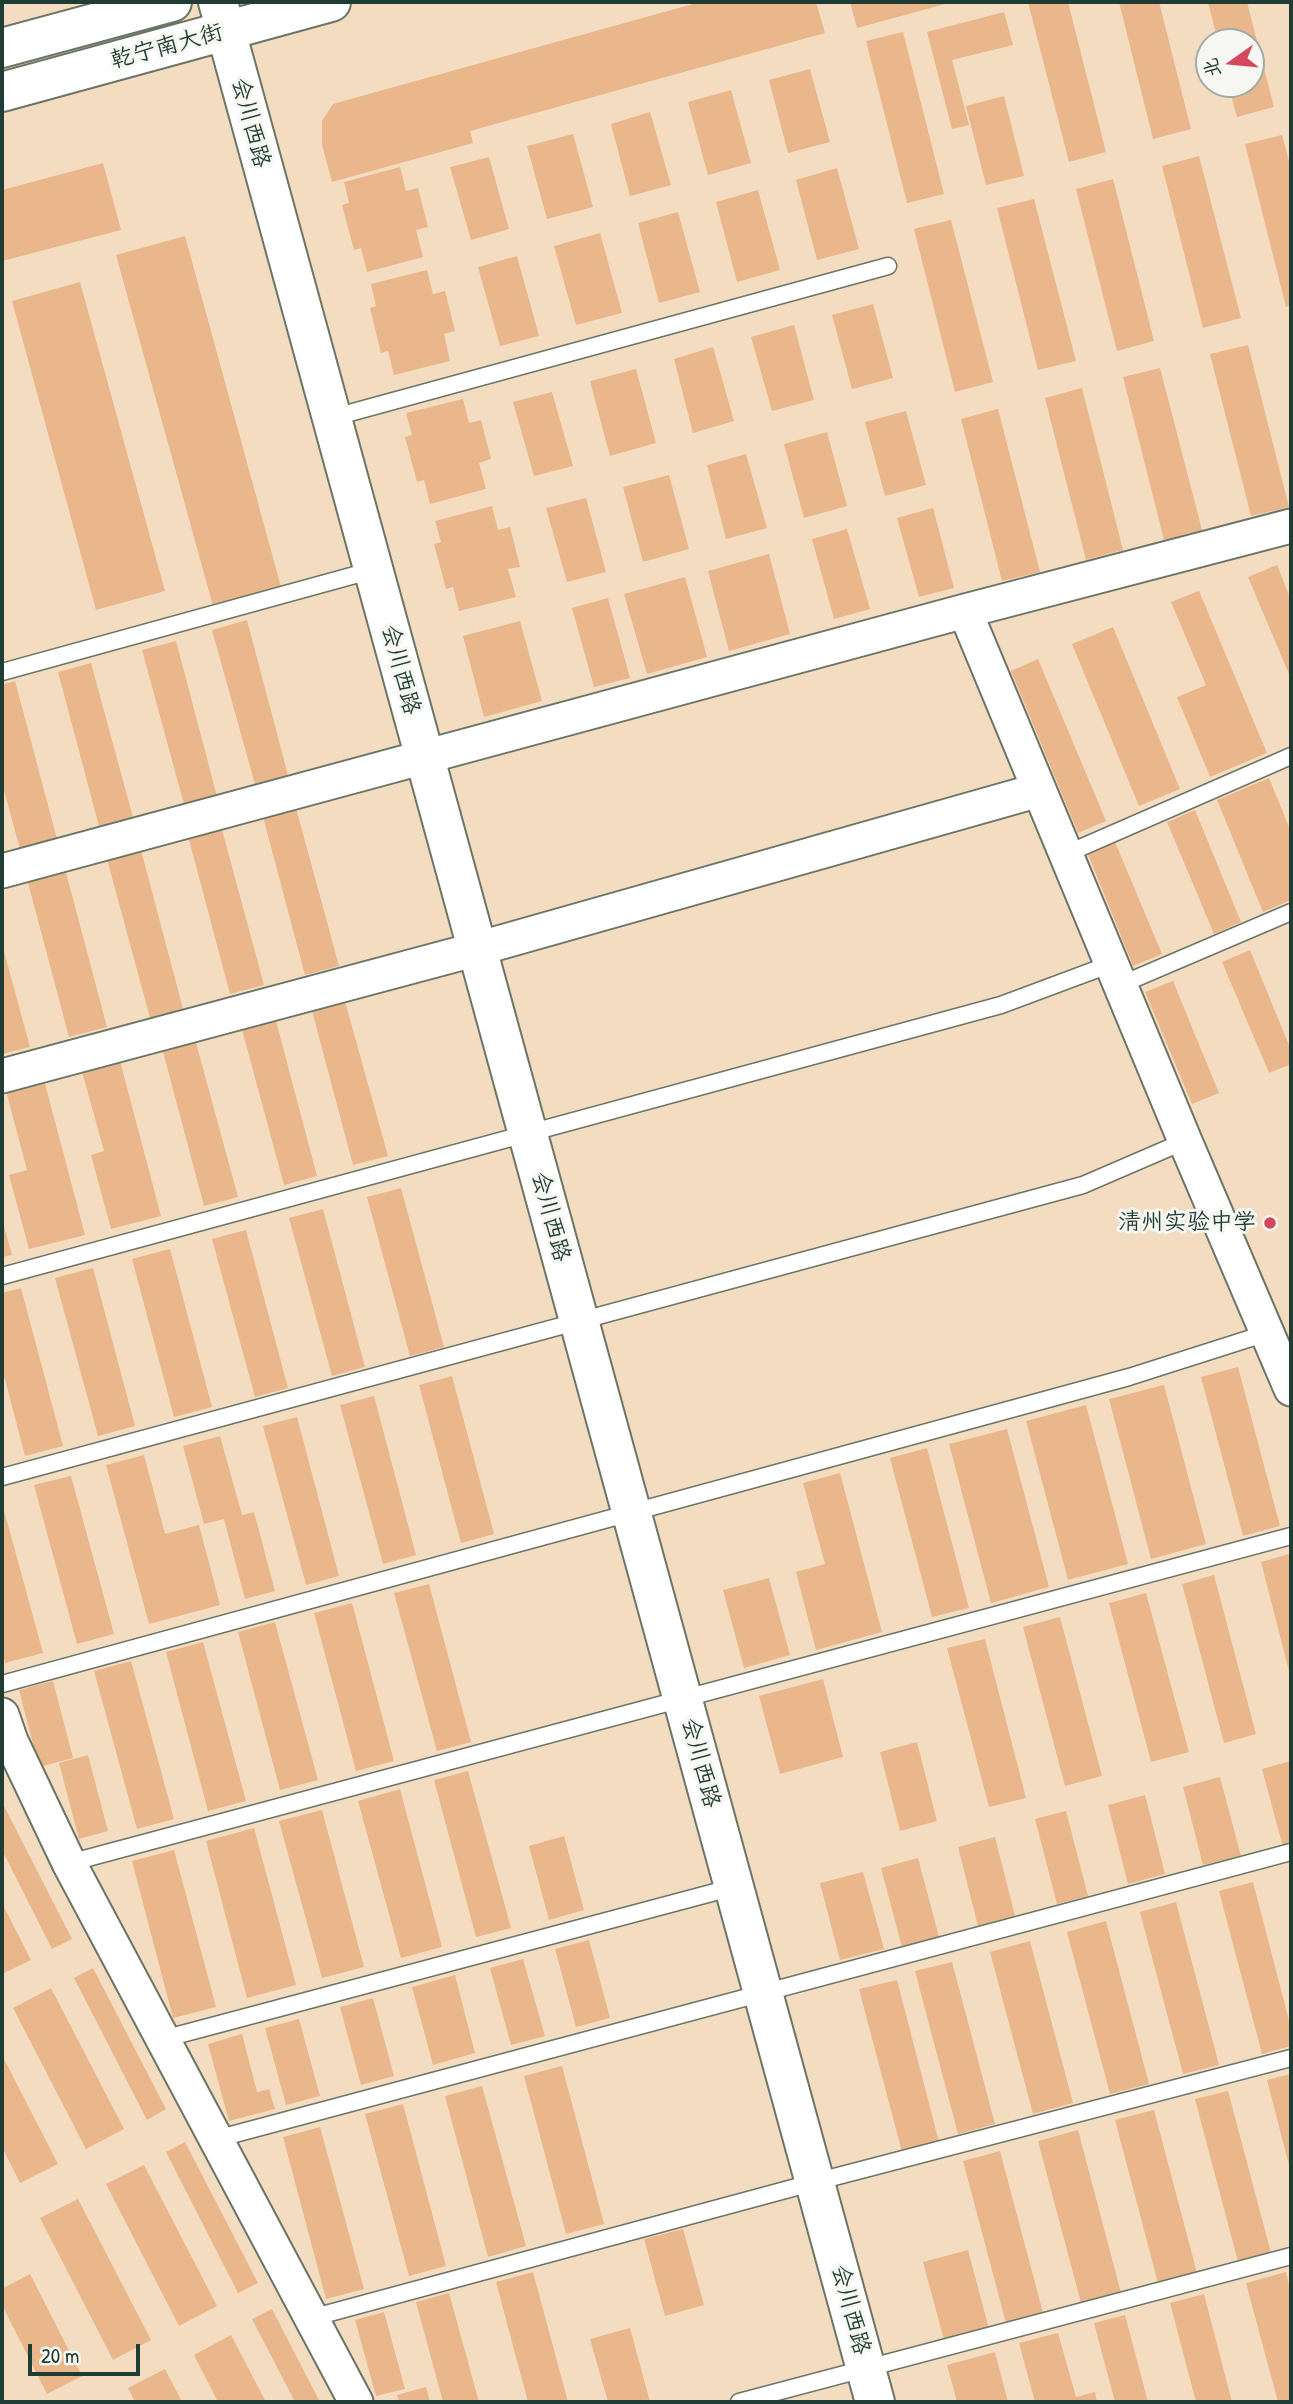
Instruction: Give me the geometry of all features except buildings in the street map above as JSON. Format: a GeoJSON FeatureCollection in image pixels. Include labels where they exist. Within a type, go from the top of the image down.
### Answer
{"type":"FeatureCollection","features":[{"type":"Feature","properties":{"kind":"street","name":"乾宁南大街"},"geometry":{"type":"LineString","coordinates":[[2,48],[172,2]]}},
{"type":"Feature","properties":{"kind":"street","name":"乾宁南大街"},"geometry":{"type":"LineString","coordinates":[[2,92],[221,16],[331,2]]}},
{"type":"Feature","properties":{"kind":"street","name":"会川西路"},"geometry":{"type":"LineString","coordinates":[[221,16],[870,2386]]}},
{"type":"Feature","properties":{"kind":"street"},"geometry":{"type":"LineString","coordinates":[[2,871],[965,611],[1291,526]]}},
{"type":"Feature","properties":{"kind":"street"},"geometry":{"type":"LineString","coordinates":[[965,611],[1185,1142],[1291,1389]]}},
{"type":"Feature","properties":{"kind":"street"},"geometry":{"type":"LineString","coordinates":[[2,1076],[477,949],[1039,790]]}},
{"type":"Feature","properties":{"kind":"street"},"geometry":{"type":"LineString","coordinates":[[2,1715],[11,1741],[69,1863],[356,2402]]}},
{"type":"Feature","properties":{"kind":"lane"},"geometry":{"type":"LineString","coordinates":[[331,418],[888,266]]}},
{"type":"Feature","properties":{"kind":"lane"},"geometry":{"type":"LineString","coordinates":[[2,671],[373,570]]}},
{"type":"Feature","properties":{"kind":"lane"},"geometry":{"type":"LineString","coordinates":[[1066,854],[1291,756]]}},
{"type":"Feature","properties":{"kind":"lane"},"geometry":{"type":"LineString","coordinates":[[2,1276],[1116,974],[1291,912]]}},
{"type":"Feature","properties":{"kind":"lane"},"geometry":{"type":"LineString","coordinates":[[2,1477],[1083,1185],[1185,1142]]}},
{"type":"Feature","properties":{"kind":"lane"},"geometry":{"type":"LineString","coordinates":[[2,1684],[1129,1377],[1267,1333]]}},
{"type":"Feature","properties":{"kind":"lane"},"geometry":{"type":"LineString","coordinates":[[69,1863],[1291,1536]]}},
{"type":"Feature","properties":{"kind":"lane"},"geometry":{"type":"LineString","coordinates":[[216,2139],[1291,1852]]}},
{"type":"Feature","properties":{"kind":"lane"},"geometry":{"type":"LineString","coordinates":[[163,2039],[734,1886]]}},
{"type":"Feature","properties":{"kind":"lane"},"geometry":{"type":"LineString","coordinates":[[311,2318],[815,2182],[1291,2058]]}},
{"type":"Feature","properties":{"kind":"lane"},"geometry":{"type":"LineString","coordinates":[[739,2402],[870,2386],[1291,2256]]}},
{"type":"Feature","properties":{"kind":"place","name":"清州实验中学"},"geometry":{"type":"Point","coordinates":[1270,1223]}}]}
